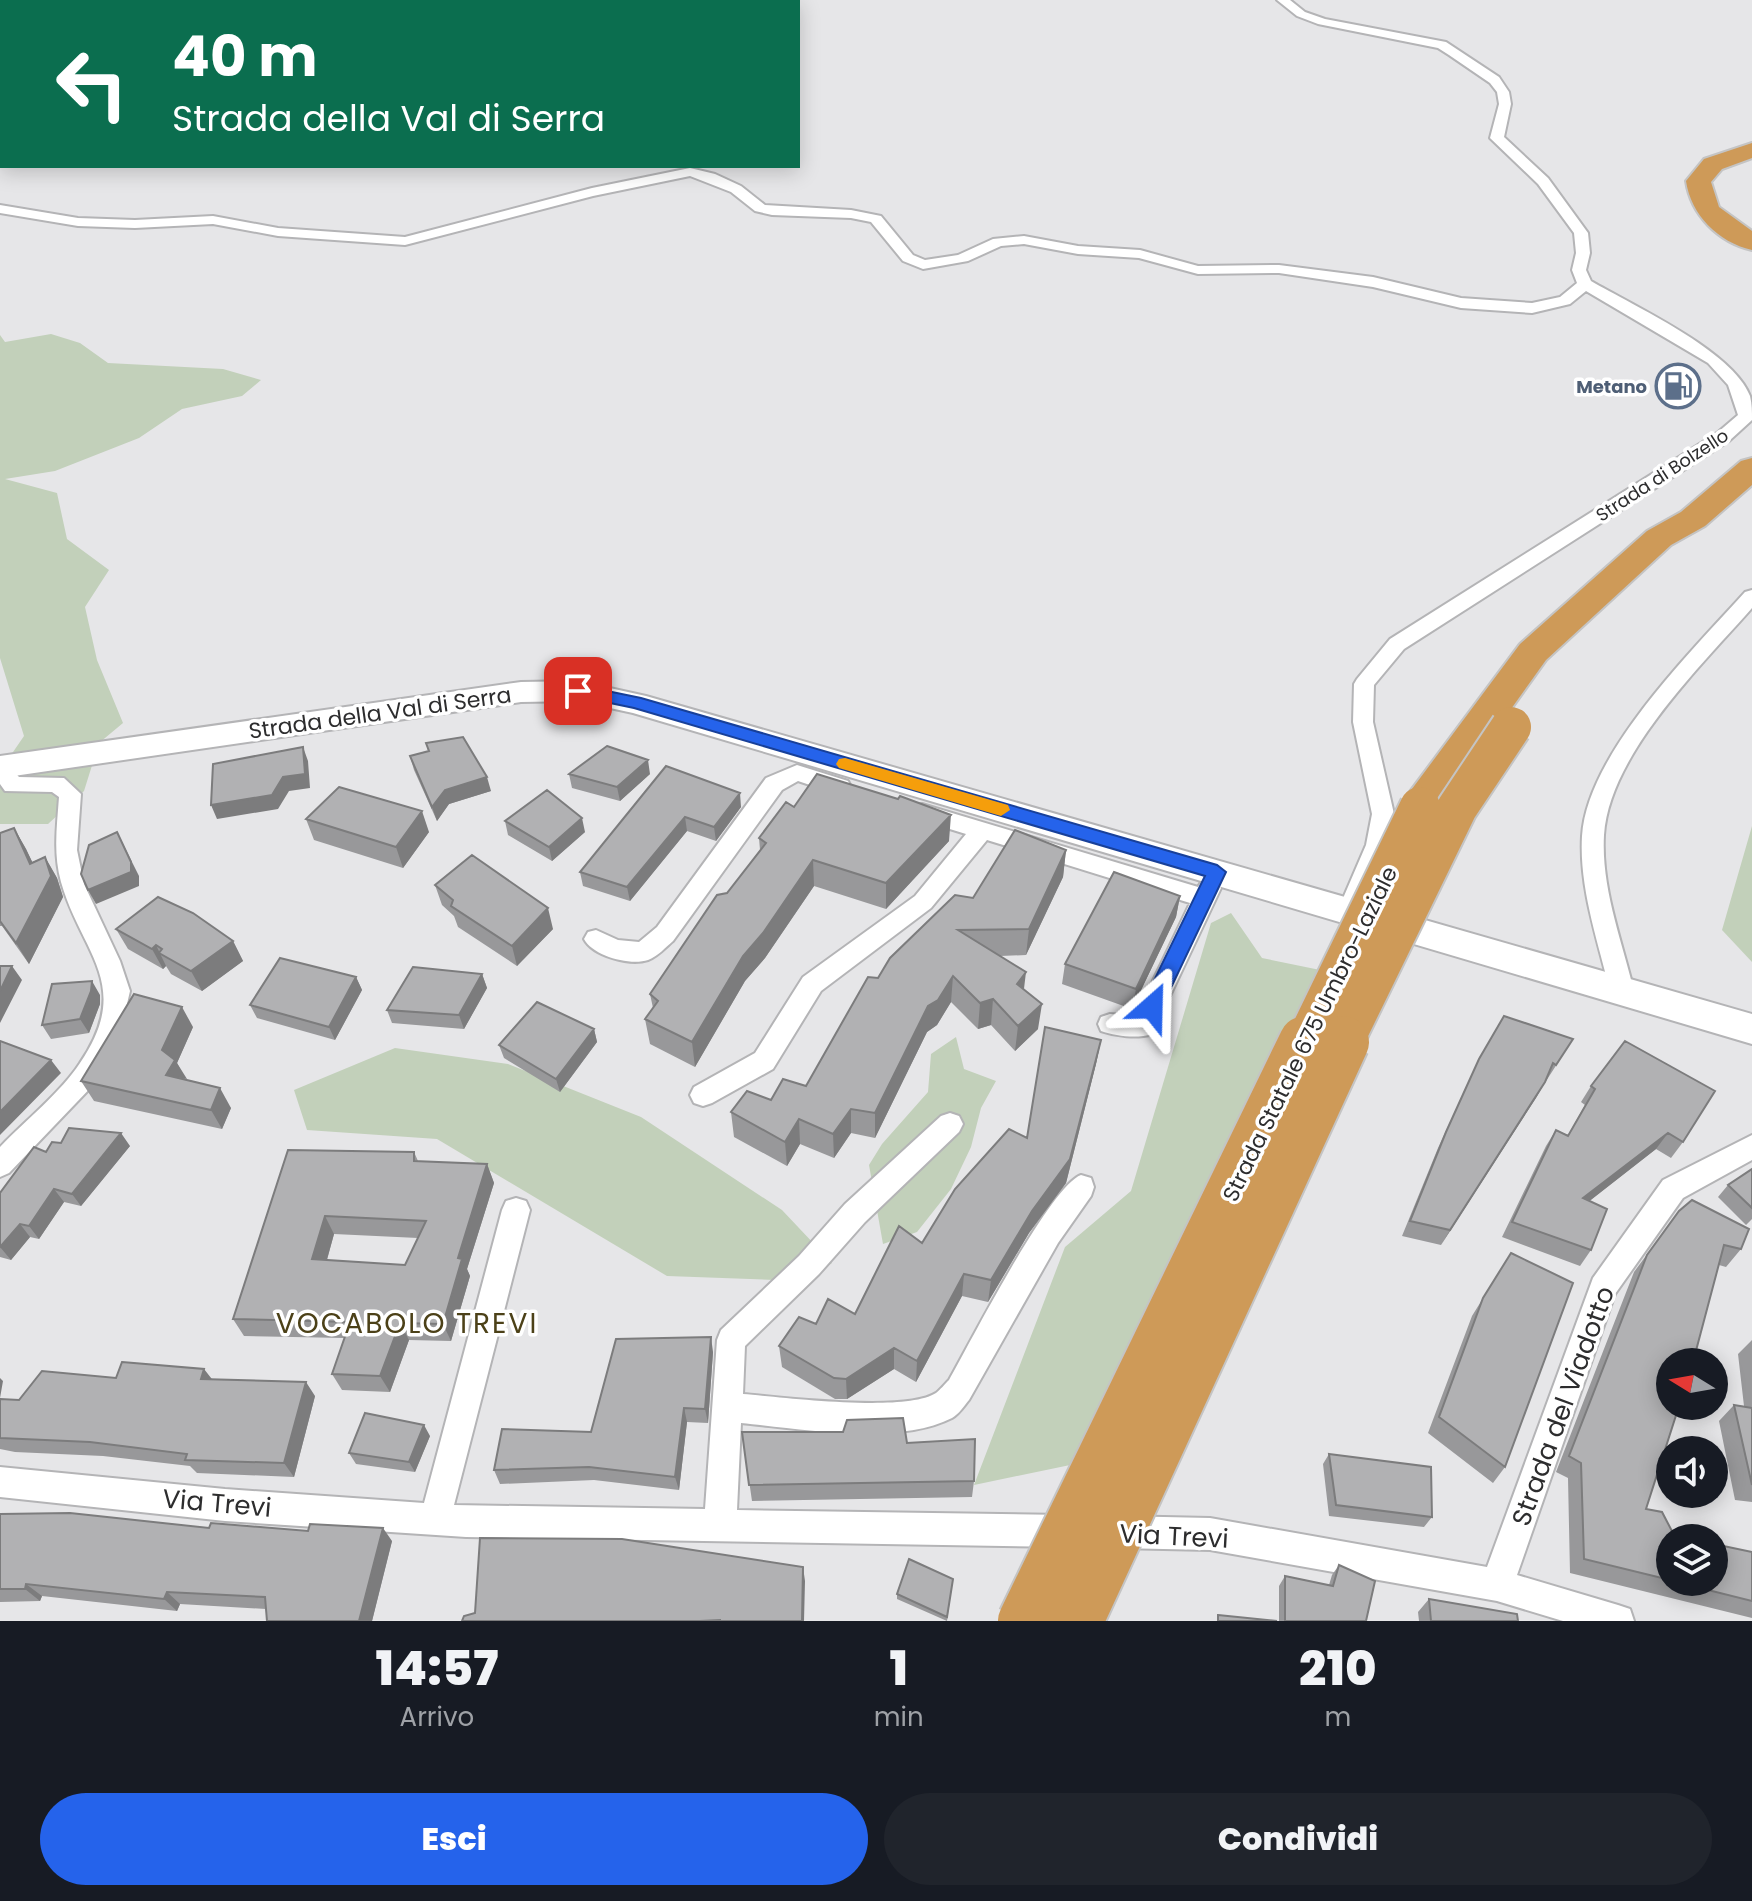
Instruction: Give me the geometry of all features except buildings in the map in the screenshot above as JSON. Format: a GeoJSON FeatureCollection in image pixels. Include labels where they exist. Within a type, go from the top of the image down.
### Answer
{"type":"FeatureCollection","features":[{"type":"Feature","properties":{"kind":"highway"},"geometry":{"type":"LineString","coordinates":[[1750,151],[1713,164],[1698,181],[1699,200],[1716,220],[1752,242]]}},
{"type":"Feature","properties":{"kind":"highway","name":"Strada Statale 675 Umbro-Laziale"},"geometry":{"type":"LineString","coordinates":[[1024,1621],[1420,807],[1497,722],[1676,546],[1693,519],[1752,468]]}},
{"type":"Feature","properties":{"kind":"highway"},"geometry":{"type":"LineString","coordinates":[[1693,519],[1752,495]]}},
{"type":"Feature","properties":{"kind":"highway","name":"Strada Statale 675 Umbro-Laziale"},"geometry":{"type":"LineString","coordinates":[[1077,1621],[1349,1030],[1497,722]]}},
{"type":"Feature","properties":{"kind":"street"},"geometry":{"type":"LineString","coordinates":[[0,209],[78,222],[135,224],[213,220],[330,238],[405,241],[592,192],[690,172],[736,189],[760,208],[851,214],[876,219],[908,258],[923,265],[963,258],[998,242],[1024,240],[1078,250],[1140,254],[1198,270],[1279,269],[1373,282],[1474,304],[1532,308],[1565,301],[1585,284],[1579,270],[1583,253],[1581,233],[1543,181],[1522,158],[1497,138],[1505,104],[1503,92],[1495,80],[1442,45],[1332,25],[1301,14],[1283,0]]}},
{"type":"Feature","properties":{"kind":"street","name":"Strada di Bolzello"},"geometry":{"type":"LineString","coordinates":[[1350,911],[1377,845],[1383,814],[1363,722],[1364,684],[1397,644],[1723,437],[1747,416],[1745,398],[1731,376],[1714,360],[1585,284]]}},
{"type":"Feature","properties":{"kind":"street"},"geometry":{"type":"LineString","coordinates":[[1622,991],[1596,871],[1593,832],[1603,795],[1629,748],[1679,675],[1752,596]]}},
{"type":"Feature","properties":{"kind":"street","name":"Strada della Val di Serra"},"geometry":{"type":"LineString","coordinates":[[0,769],[521,692],[578,691],[635,703],[1210,885]]}},
{"type":"Feature","properties":{"kind":"street"},"geometry":{"type":"LineString","coordinates":[[0,769],[13,785],[56,784],[70,794],[66,850],[73,884],[108,961],[118,991],[108,1034],[89,1072],[0,1165]]}},
{"type":"Feature","properties":{"kind":"street"},"geometry":{"type":"LineString","coordinates":[[596,939],[614,949],[643,952],[665,934],[774,784],[797,773],[863,794]]}},
{"type":"Feature","properties":{"kind":"street","name":"Strada della Val di Serra"},"geometry":{"type":"LineString","coordinates":[[908,808],[982,830],[1210,885],[1350,911],[1752,1029]]}},
{"type":"Feature","properties":{"kind":"street"},"geometry":{"type":"LineString","coordinates":[[703,1095],[764,1061],[812,984],[923,902],[982,830]]}},
{"type":"Feature","properties":{"kind":"street"},"geometry":{"type":"LineString","coordinates":[[1110,1024],[1143,1027],[1210,885]]}},
{"type":"Feature","properties":{"kind":"street"},"geometry":{"type":"LineString","coordinates":[[720,1525],[731,1340],[809,1265],[855,1213],[950,1124]]}},
{"type":"Feature","properties":{"kind":"street","name":"Strada del Viadotto"},"geometry":{"type":"LineString","coordinates":[[1497,1585],[1603,1287],[1673,1189],[1752,1147]]}},
{"type":"Feature","properties":{"kind":"street"},"geometry":{"type":"LineString","coordinates":[[726,1407],[863,1416],[916,1413],[943,1407],[959,1390],[1048,1234],[1081,1187]]}},
{"type":"Feature","properties":{"kind":"street"},"geometry":{"type":"LineString","coordinates":[[435,1519],[516,1210]]}},
{"type":"Feature","properties":{"kind":"street","name":"Via Trevi"},"geometry":{"type":"LineString","coordinates":[[0,1482],[225,1505],[435,1519],[1210,1534],[1497,1585],[1618,1621]]}},
{"type":"Feature","properties":{"kind":"green space"},"geometry":{"type":"Polygon","coordinates":[[[51,334],[80,343],[108,363],[223,369],[261,380],[242,396],[182,409],[139,438],[55,471],[5,479],[57,493],[67,539],[109,570],[85,607],[97,660],[123,723],[99,743],[84,791],[48,824],[0,824],[0,771],[24,736],[0,658],[0,335],[5,342],[51,334]]]}},
{"type":"Feature","properties":{"kind":"green space"},"geometry":{"type":"Polygon","coordinates":[[[1752,826],[1752,962],[1722,930],[1752,826]]]}},
{"type":"Feature","properties":{"kind":"green space"},"geometry":{"type":"Polygon","coordinates":[[[1231,913],[1262,958],[1325,971],[1075,1464],[974,1485],[1065,1247],[1131,1191],[1211,923],[1231,913]]]}},
{"type":"Feature","properties":{"kind":"green space"},"geometry":{"type":"Polygon","coordinates":[[[956,1037],[964,1069],[996,1081],[981,1108],[971,1147],[951,1189],[917,1232],[883,1244],[869,1165],[882,1144],[928,1092],[931,1054],[956,1037]]]}},
{"type":"Feature","properties":{"kind":"green space"},"geometry":{"type":"Polygon","coordinates":[[[395,1048],[508,1064],[641,1117],[782,1210],[832,1263],[802,1281],[667,1276],[437,1139],[307,1130],[294,1090],[395,1048]]]}},
{"type":"Feature","properties":{"kind":"slow traffic"},"geometry":{"type":"LineString","coordinates":[[845,764],[1001,810]]}},
{"type":"Feature","properties":{"kind":"place","name":"Metano"},"geometry":{"type":"Point","coordinates":[1678,386]}},
{"type":"Feature","properties":{"kind":"district","name":"VOCABOLO TREVI"},"geometry":{"type":"Point","coordinates":[407,1323]}},
{"type":"Feature","properties":{"kind":"route"},"geometry":{"type":"LineString","coordinates":[[578,691],[635,703],[1217,872],[1152,1007]]}}]}
